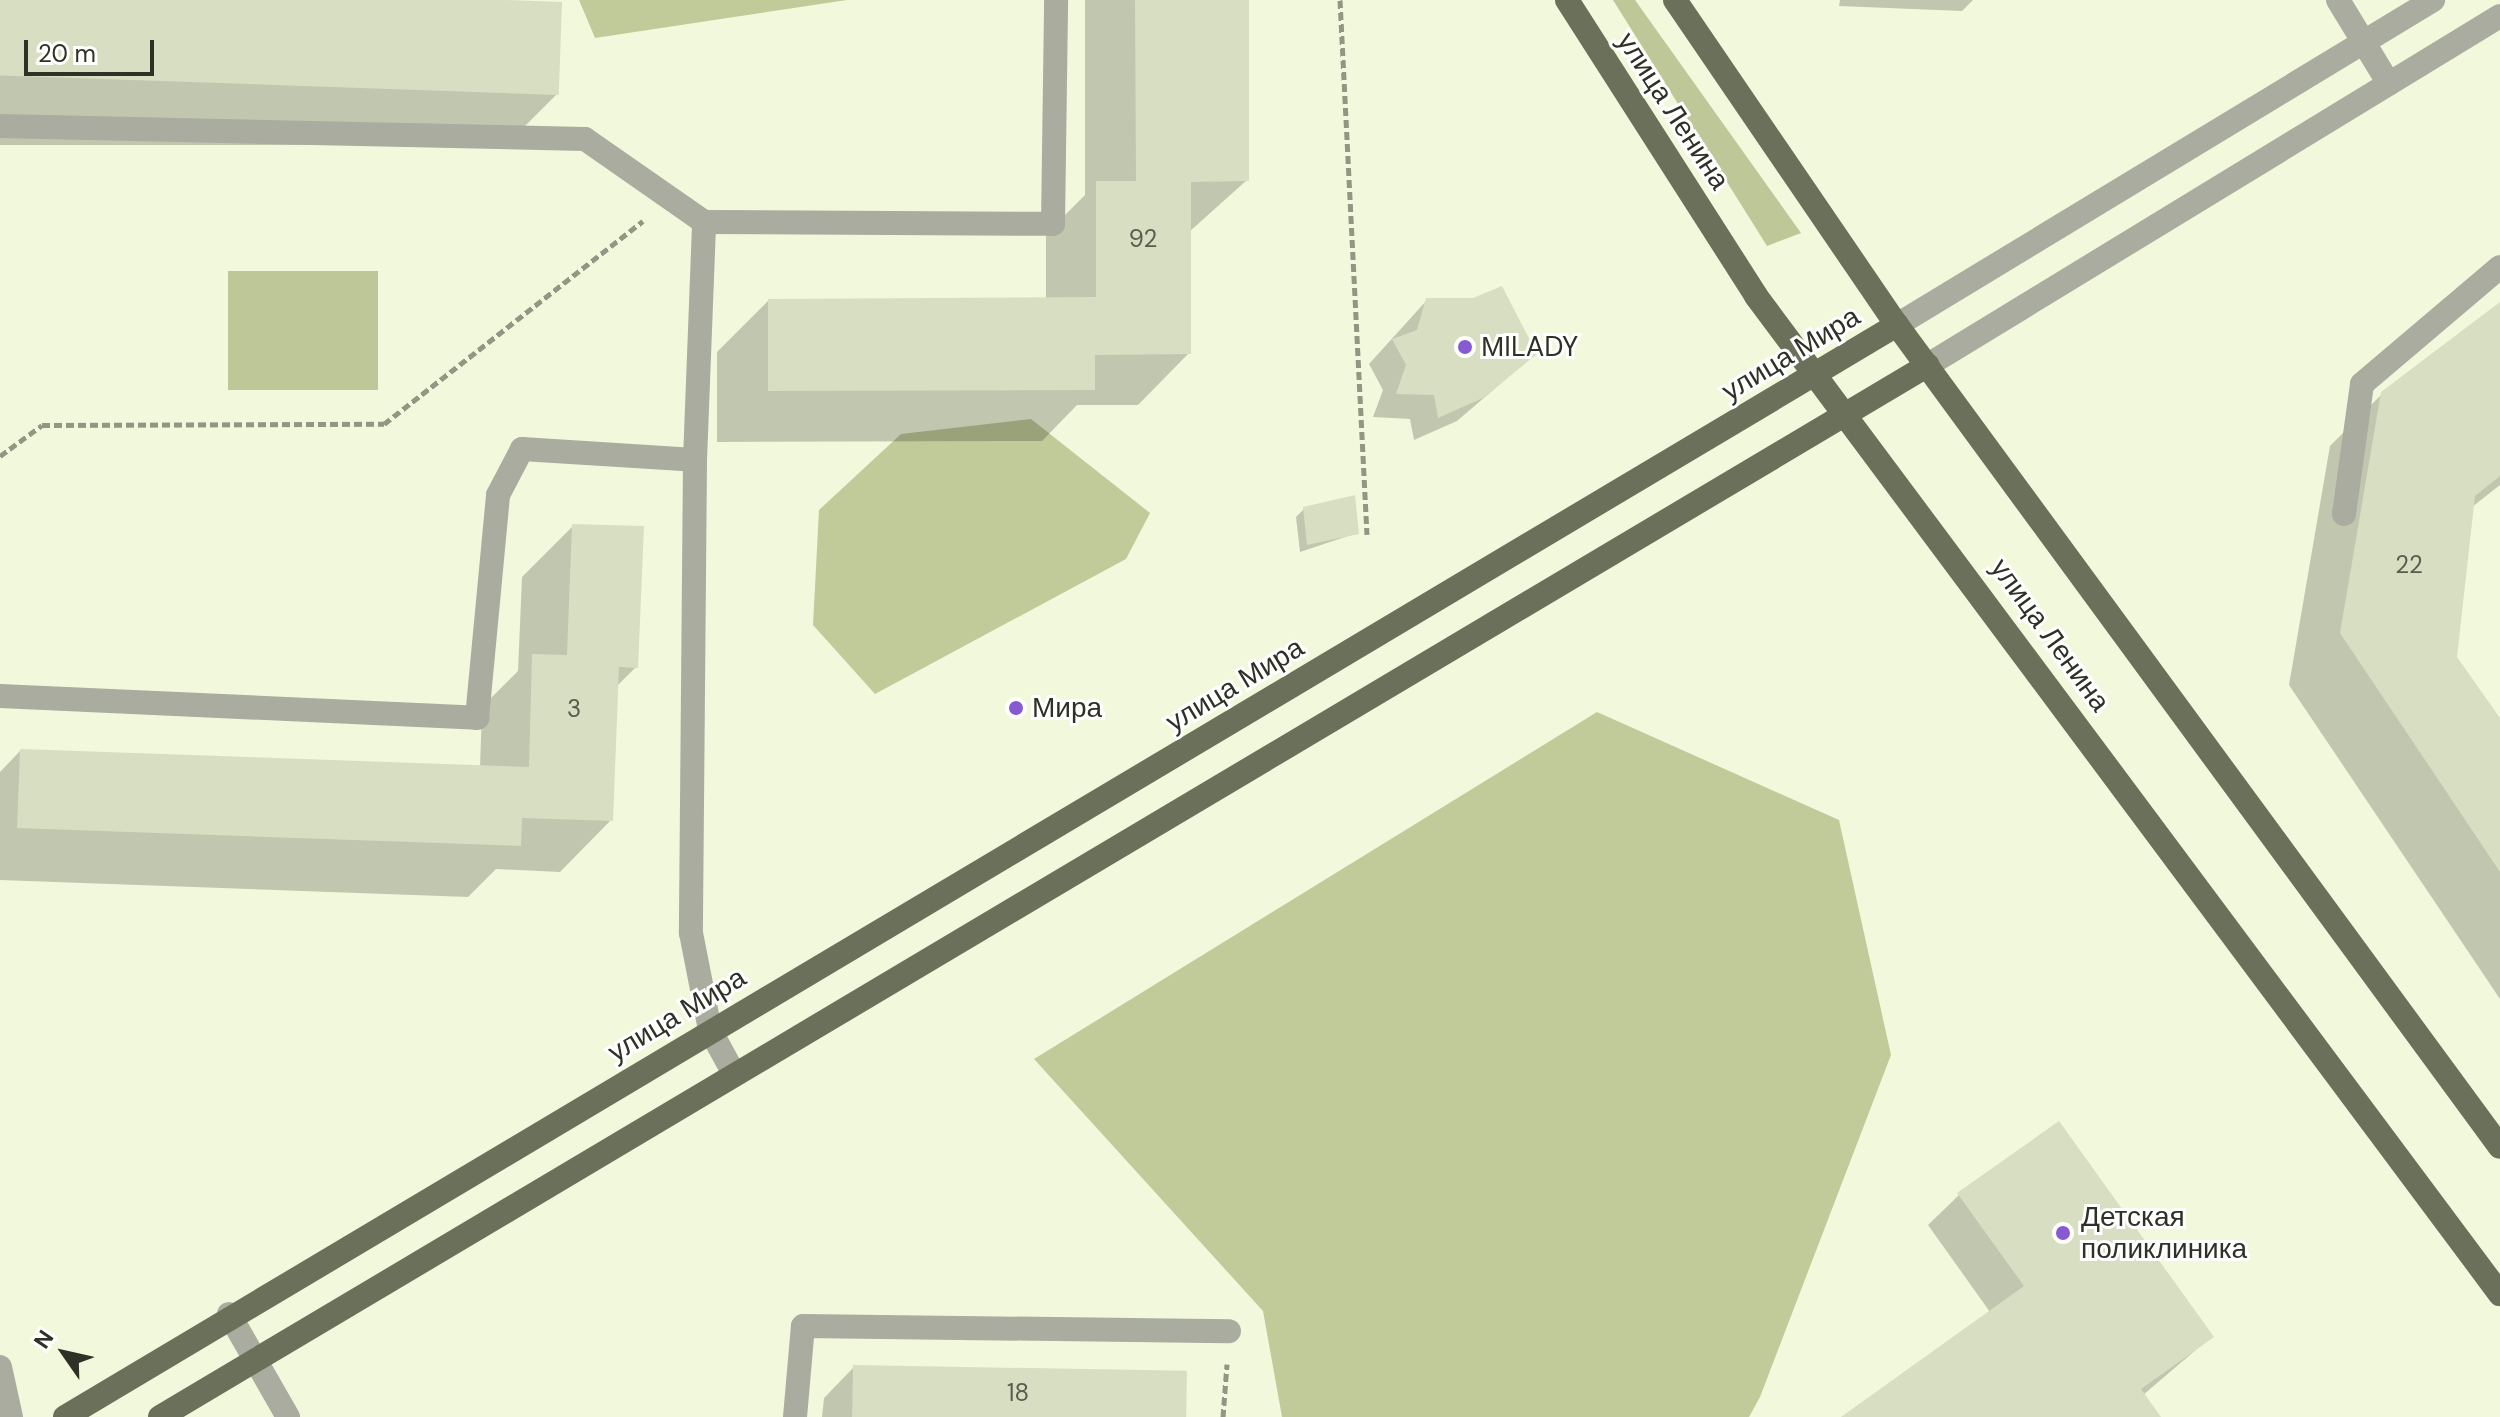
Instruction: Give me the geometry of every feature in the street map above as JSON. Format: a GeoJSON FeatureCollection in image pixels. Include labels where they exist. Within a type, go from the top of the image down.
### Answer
{"type":"FeatureCollection","features":[{"type":"Feature","properties":{"kind":"main road","name":"улица Ленина"},"geometry":{"type":"LineString","coordinates":[[1567,0],[1756,296],[2500,1294]]}},
{"type":"Feature","properties":{"kind":"main road"},"geometry":{"type":"LineString","coordinates":[[1675,0],[1897,325],[2500,1147]]}},
{"type":"Feature","properties":{"kind":"main road","name":"улица Мира"},"geometry":{"type":"LineString","coordinates":[[65,1417],[229,1314],[1897,325]]}},
{"type":"Feature","properties":{"kind":"main road"},"geometry":{"type":"LineString","coordinates":[[160,1417],[254,1355],[1928,365]]}},
{"type":"Feature","properties":{"kind":"street"},"geometry":{"type":"LineString","coordinates":[[0,126],[585,139],[704,222],[1053,224],[1056,0]]}},
{"type":"Feature","properties":{"kind":"street"},"geometry":{"type":"LineString","coordinates":[[2338,0],[2389,84]]}},
{"type":"Feature","properties":{"kind":"street","name":"улица Мира"},"geometry":{"type":"LineString","coordinates":[[1897,325],[2433,0]]}},
{"type":"Feature","properties":{"kind":"street"},"geometry":{"type":"LineString","coordinates":[[1928,365],[2500,16]]}},
{"type":"Feature","properties":{"kind":"street"},"geometry":{"type":"LineString","coordinates":[[704,222],[695,460],[691,933],[710,1030],[733,1072]]}},
{"type":"Feature","properties":{"kind":"street"},"geometry":{"type":"LineString","coordinates":[[2344,514],[2362,384],[2500,267]]}},
{"type":"Feature","properties":{"kind":"street"},"geometry":{"type":"LineString","coordinates":[[0,696],[477,718],[498,495],[522,449],[695,460]]}},
{"type":"Feature","properties":{"kind":"street"},"geometry":{"type":"LineString","coordinates":[[229,1314],[288,1417]]}},
{"type":"Feature","properties":{"kind":"street"},"geometry":{"type":"LineString","coordinates":[[795,1417],[803,1326],[1229,1331]]}},
{"type":"Feature","properties":{"kind":"street"},"geometry":{"type":"LineString","coordinates":[[0,1367],[11,1417]]}},
{"type":"Feature","properties":{"kind":"path"},"geometry":{"type":"LineString","coordinates":[[1340,0],[1367,534]]}},
{"type":"Feature","properties":{"kind":"path"},"geometry":{"type":"LineString","coordinates":[[0,456],[42,425],[384,424],[671,199]]}},
{"type":"Feature","properties":{"kind":"path"},"geometry":{"type":"LineString","coordinates":[[1223,1417],[1229,1331]]}},
{"type":"Feature","properties":{"kind":"green space"},"geometry":{"type":"Polygon","coordinates":[[[579,0],[847,0],[595,38],[579,0]]]}},
{"type":"Feature","properties":{"kind":"green space"},"geometry":{"type":"Polygon","coordinates":[[[1613,0],[1635,0],[1801,233],[1767,246],[1613,0]]]}},
{"type":"Feature","properties":{"kind":"green space"},"geometry":{"type":"Polygon","coordinates":[[[228,271],[378,271],[378,390],[228,390],[228,271]]]}},
{"type":"Feature","properties":{"kind":"green space"},"geometry":{"type":"Polygon","coordinates":[[[1031,419],[1150,513],[1126,559],[875,694],[813,625],[819,510],[901,434],[1031,419]]]}},
{"type":"Feature","properties":{"kind":"green space"},"geometry":{"type":"Polygon","coordinates":[[[1597,712],[1839,820],[1891,1055],[1760,1397],[1749,1417],[1282,1417],[1263,1311],[1034,1059],[1597,712]]]}},
{"type":"Feature","properties":{"kind":"building"},"geometry":{"type":"Polygon","coordinates":[[[0,0],[562,2],[559,95],[0,75],[0,0]]]}},
{"type":"Feature","properties":{"kind":"building"},"geometry":{"type":"Polygon","coordinates":[[[1135,0],[1249,0],[1249,181],[1191,182],[1191,354],[1095,355],[1095,390],[768,391],[768,299],[1096,297],[1096,181],[1136,181],[1135,0]]]}},
{"type":"Feature","properties":{"kind":"building","name":"МILADY"},"geometry":{"type":"Polygon","coordinates":[[[1502,286],[1537,354],[1483,398],[1438,418],[1434,395],[1396,394],[1406,365],[1392,339],[1417,330],[1426,298],[1473,298],[1502,286]]]}},
{"type":"Feature","properties":{"kind":"building"},"geometry":{"type":"Polygon","coordinates":[[[2500,302],[2500,476],[2475,496],[2457,657],[2500,718],[2500,872],[2340,633],[2381,392],[2500,302]]]}},
{"type":"Feature","properties":{"kind":"building"},"geometry":{"type":"Polygon","coordinates":[[[1355,495],[1359,534],[1307,545],[1303,507],[1355,495]]]}},
{"type":"Feature","properties":{"kind":"building"},"geometry":{"type":"Polygon","coordinates":[[[572,524],[644,526],[638,668],[619,667],[613,821],[522,818],[521,846],[17,828],[20,749],[529,767],[532,654],[567,655],[572,524]]]}},
{"type":"Feature","properties":{"kind":"building","name":"Детская поликлиника"},"geometry":{"type":"Polygon","coordinates":[[[2059,1121],[2214,1337],[2141,1389],[2161,1417],[1841,1417],[2024,1286],[1957,1193],[2059,1121]]]}},
{"type":"Feature","properties":{"kind":"building"},"geometry":{"type":"Polygon","coordinates":[[[853,1365],[1187,1371],[1186,1417],[852,1417],[853,1365]]]}},
{"type":"Feature","properties":{"kind":"place","name":"МILADY"},"geometry":{"type":"Point","coordinates":[1465,347]}},
{"type":"Feature","properties":{"kind":"place","name":"Мира"},"geometry":{"type":"Point","coordinates":[1016,708]}},
{"type":"Feature","properties":{"kind":"place","name":"Детская поликлиника"},"geometry":{"type":"Point","coordinates":[2063,1233]}}]}
